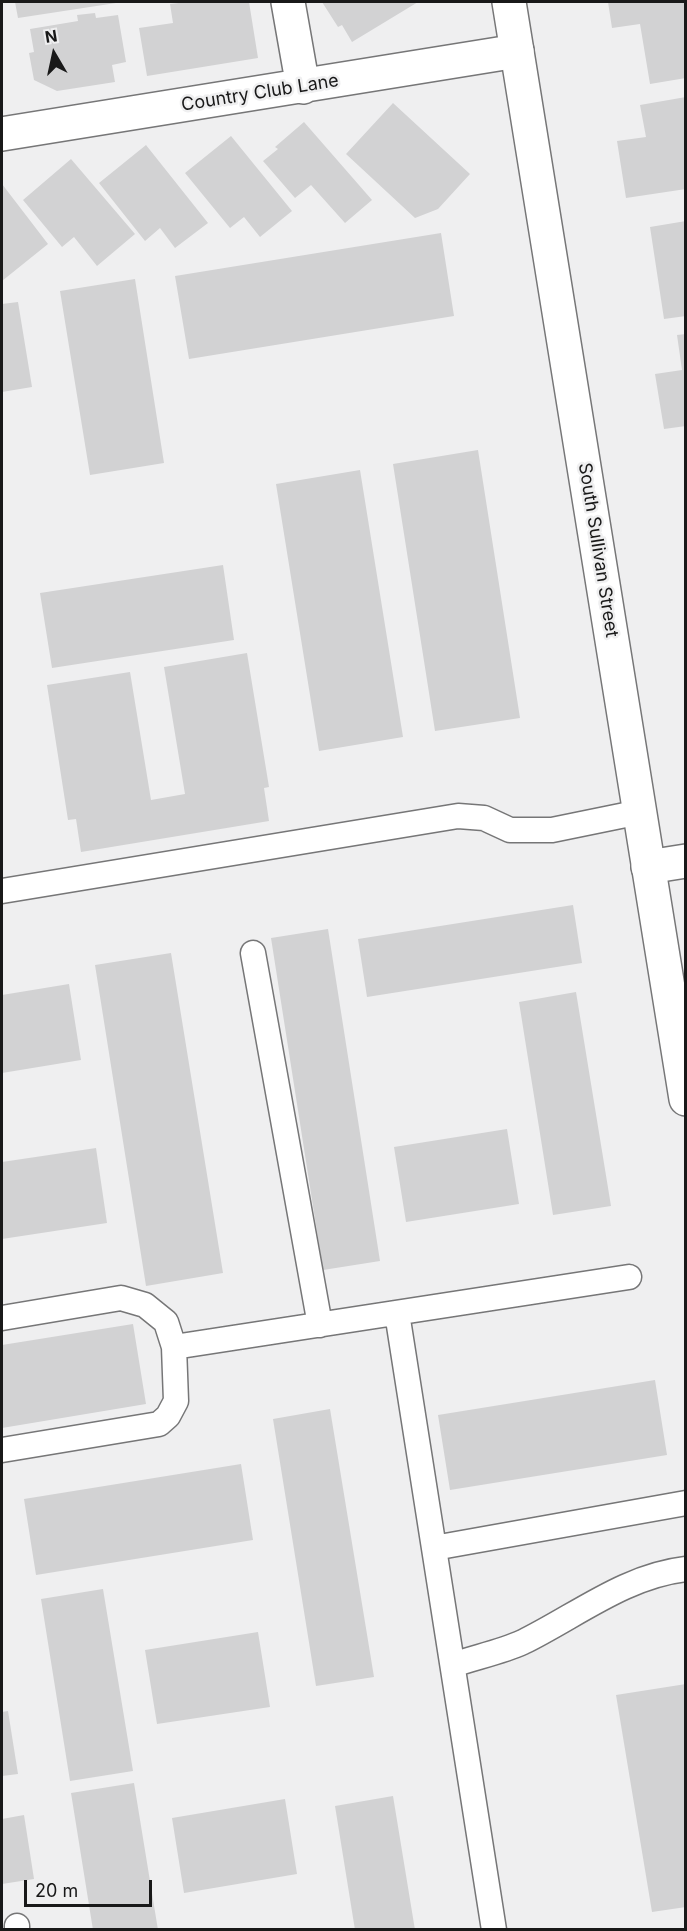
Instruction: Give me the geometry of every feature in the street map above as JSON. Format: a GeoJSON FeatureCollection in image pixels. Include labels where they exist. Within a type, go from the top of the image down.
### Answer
{"type":"FeatureCollection","features":[{"type":"Feature","properties":{"kind":"street"},"geometry":{"type":"LineString","coordinates":[[288,2],[303,87]]}},
{"type":"Feature","properties":{"kind":"street","name":"South Sullivan Street"},"geometry":{"type":"LineString","coordinates":[[509,2],[686,1099]]}},
{"type":"Feature","properties":{"kind":"street","name":"Country Club Lane"},"geometry":{"type":"LineString","coordinates":[[2,134],[517,51]]}},
{"type":"Feature","properties":{"kind":"street"},"geometry":{"type":"LineString","coordinates":[[648,867],[686,861]]}},
{"type":"Feature","properties":{"kind":"lane"},"geometry":{"type":"LineString","coordinates":[[2,891],[458,816],[484,818],[510,830],[552,830],[640,812]]}},
{"type":"Feature","properties":{"kind":"lane"},"geometry":{"type":"LineString","coordinates":[[254,953],[320,1325]]}},
{"type":"Feature","properties":{"kind":"lane"},"geometry":{"type":"LineString","coordinates":[[174,1347],[629,1277]]}},
{"type":"Feature","properties":{"kind":"lane"},"geometry":{"type":"LineString","coordinates":[[2,1318],[121,1298],[145,1305],[166,1322],[174,1347],[176,1401],[168,1416],[159,1424],[2,1450]]}},
{"type":"Feature","properties":{"kind":"lane"},"geometry":{"type":"LineString","coordinates":[[397,1313],[494,1929]]}},
{"type":"Feature","properties":{"kind":"lane"},"geometry":{"type":"LineString","coordinates":[[434,1548],[686,1503]]}},
{"type":"Feature","properties":{"kind":"lane"},"geometry":{"type":"LineString","coordinates":[[453,1665],[521,1642],[602,1597],[665,1571],[686,1569]]}},
{"type":"Feature","properties":{"kind":"building"},"geometry":{"type":"Polygon","coordinates":[[[15,2],[116,2],[116,3],[18,18],[15,2]]]}},
{"type":"Feature","properties":{"kind":"building"},"geometry":{"type":"Polygon","coordinates":[[[249,2],[258,58],[147,76],[139,28],[173,23],[170,4],[249,2]]]}},
{"type":"Feature","properties":{"kind":"building"},"geometry":{"type":"Polygon","coordinates":[[[322,2],[418,2],[352,42],[342,25],[338,27],[322,2]]]}},
{"type":"Feature","properties":{"kind":"building"},"geometry":{"type":"Polygon","coordinates":[[[608,2],[686,2],[686,78],[650,84],[640,24],[612,28],[608,2]]]}},
{"type":"Feature","properties":{"kind":"building"},"geometry":{"type":"Polygon","coordinates":[[[95,13],[96,18],[118,15],[126,62],[112,65],[115,82],[57,91],[34,80],[29,53],[34,52],[30,29],[78,21],[77,15],[95,13]]]}},
{"type":"Feature","properties":{"kind":"building"},"geometry":{"type":"Polygon","coordinates":[[[686,97],[686,189],[626,198],[617,141],[646,137],[640,105],[686,97]]]}},
{"type":"Feature","properties":{"kind":"building"},"geometry":{"type":"Polygon","coordinates":[[[393,103],[470,174],[438,209],[415,218],[346,154],[393,103]]]}},
{"type":"Feature","properties":{"kind":"building"},"geometry":{"type":"Polygon","coordinates":[[[304,122],[372,200],[345,223],[311,185],[295,198],[263,161],[278,149],[275,147],[304,122]]]}},
{"type":"Feature","properties":{"kind":"building"},"geometry":{"type":"Polygon","coordinates":[[[231,136],[292,211],[260,237],[244,217],[230,228],[185,173],[231,136]]]}},
{"type":"Feature","properties":{"kind":"building"},"geometry":{"type":"Polygon","coordinates":[[[146,145],[208,223],[175,248],[160,228],[145,241],[99,183],[146,145]]]}},
{"type":"Feature","properties":{"kind":"building"},"geometry":{"type":"Polygon","coordinates":[[[71,159],[135,234],[97,266],[74,237],[62,247],[23,200],[71,159]]]}},
{"type":"Feature","properties":{"kind":"building"},"geometry":{"type":"Polygon","coordinates":[[[2,184],[48,244],[2,281],[2,184]]]}},
{"type":"Feature","properties":{"kind":"building"},"geometry":{"type":"Polygon","coordinates":[[[686,221],[686,316],[664,319],[650,227],[686,221]]]}},
{"type":"Feature","properties":{"kind":"building"},"geometry":{"type":"Polygon","coordinates":[[[441,233],[454,316],[189,359],[175,276],[441,233]]]}},
{"type":"Feature","properties":{"kind":"building"},"geometry":{"type":"Polygon","coordinates":[[[135,279],[164,463],[90,475],[60,291],[135,279]]]}},
{"type":"Feature","properties":{"kind":"building"},"geometry":{"type":"Polygon","coordinates":[[[18,302],[32,387],[2,392],[2,304],[18,302]]]}},
{"type":"Feature","properties":{"kind":"building"},"geometry":{"type":"Polygon","coordinates":[[[686,334],[686,426],[664,429],[655,374],[682,370],[677,335],[686,334]]]}},
{"type":"Feature","properties":{"kind":"building"},"geometry":{"type":"Polygon","coordinates":[[[478,450],[520,718],[435,731],[393,464],[478,450]]]}},
{"type":"Feature","properties":{"kind":"building"},"geometry":{"type":"Polygon","coordinates":[[[360,470],[403,737],[319,751],[276,484],[360,470]]]}},
{"type":"Feature","properties":{"kind":"building"},"geometry":{"type":"Polygon","coordinates":[[[223,565],[234,640],[52,668],[40,593],[223,565]]]}},
{"type":"Feature","properties":{"kind":"building"},"geometry":{"type":"Polygon","coordinates":[[[247,653],[269,787],[264,788],[269,821],[81,852],[76,819],[68,820],[47,685],[130,672],[151,800],[185,794],[164,667],[247,653]]]}},
{"type":"Feature","properties":{"kind":"building"},"geometry":{"type":"Polygon","coordinates":[[[573,905],[582,963],[367,997],[358,939],[573,905]]]}},
{"type":"Feature","properties":{"kind":"building"},"geometry":{"type":"Polygon","coordinates":[[[328,929],[380,1261],[323,1270],[271,938],[328,929]]]}},
{"type":"Feature","properties":{"kind":"building"},"geometry":{"type":"Polygon","coordinates":[[[171,953],[223,1273],[146,1286],[95,965],[171,953]]]}},
{"type":"Feature","properties":{"kind":"building"},"geometry":{"type":"Polygon","coordinates":[[[69,984],[81,1060],[2,1073],[2,995],[69,984]]]}},
{"type":"Feature","properties":{"kind":"building"},"geometry":{"type":"Polygon","coordinates":[[[576,992],[611,1206],[553,1215],[519,1002],[576,992]]]}},
{"type":"Feature","properties":{"kind":"building"},"geometry":{"type":"Polygon","coordinates":[[[507,1129],[519,1204],[406,1222],[394,1147],[507,1129]]]}},
{"type":"Feature","properties":{"kind":"building"},"geometry":{"type":"Polygon","coordinates":[[[96,1148],[107,1223],[2,1239],[2,1162],[96,1148]]]}},
{"type":"Feature","properties":{"kind":"building"},"geometry":{"type":"Polygon","coordinates":[[[133,1324],[146,1404],[2,1428],[2,1345],[133,1324]]]}},
{"type":"Feature","properties":{"kind":"building"},"geometry":{"type":"Polygon","coordinates":[[[655,1380],[667,1455],[450,1490],[438,1415],[655,1380]]]}},
{"type":"Feature","properties":{"kind":"building"},"geometry":{"type":"Polygon","coordinates":[[[330,1409],[374,1677],[316,1686],[273,1419],[330,1409]]]}},
{"type":"Feature","properties":{"kind":"building"},"geometry":{"type":"Polygon","coordinates":[[[241,1464],[253,1540],[36,1575],[24,1499],[241,1464]]]}},
{"type":"Feature","properties":{"kind":"building"},"geometry":{"type":"Polygon","coordinates":[[[103,1589],[133,1771],[70,1781],[41,1599],[103,1589]]]}},
{"type":"Feature","properties":{"kind":"building"},"geometry":{"type":"Polygon","coordinates":[[[258,1632],[270,1707],[157,1724],[145,1650],[258,1632]]]}},
{"type":"Feature","properties":{"kind":"building"},"geometry":{"type":"Polygon","coordinates":[[[686,1684],[686,1907],[652,1912],[616,1695],[686,1684]]]}},
{"type":"Feature","properties":{"kind":"building"},"geometry":{"type":"Polygon","coordinates":[[[8,1711],[18,1774],[2,1776],[2,1712],[8,1711]]]}},
{"type":"Feature","properties":{"kind":"building"},"geometry":{"type":"Polygon","coordinates":[[[134,1783],[158,1930],[93,1930],[71,1793],[134,1783]]]}},
{"type":"Feature","properties":{"kind":"building"},"geometry":{"type":"Polygon","coordinates":[[[393,1796],[415,1930],[355,1930],[335,1806],[393,1796]]]}},
{"type":"Feature","properties":{"kind":"building"},"geometry":{"type":"Polygon","coordinates":[[[285,1799],[297,1874],[184,1893],[172,1818],[285,1799]]]}},
{"type":"Feature","properties":{"kind":"building"},"geometry":{"type":"Polygon","coordinates":[[[24,1815],[34,1879],[2,1884],[2,1819],[24,1815]]]}}]}
